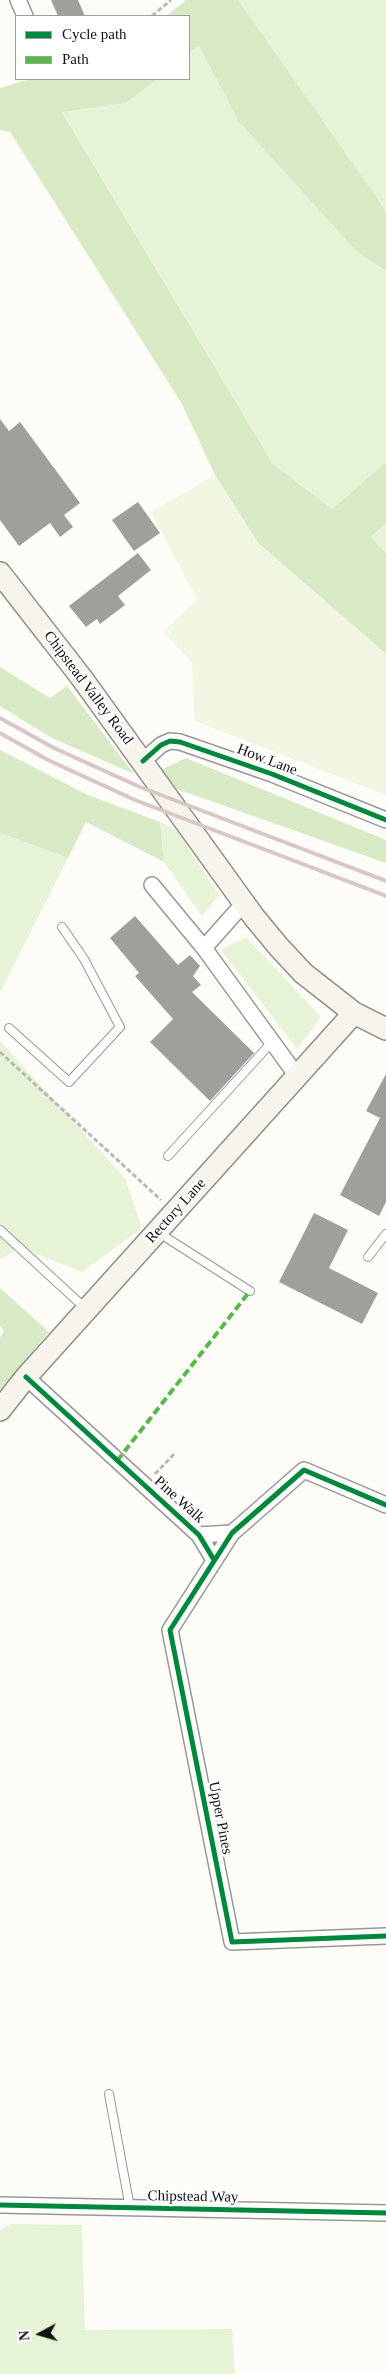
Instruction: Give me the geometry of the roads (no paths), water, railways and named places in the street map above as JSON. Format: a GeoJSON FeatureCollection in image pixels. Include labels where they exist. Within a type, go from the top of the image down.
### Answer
{"type":"FeatureCollection","features":[{"type":"Feature","properties":{"kind":"main road","name":"Chipstead Valley Road"},"geometry":{"type":"LineString","coordinates":[[0,573],[81,677],[244,903],[278,946],[303,973],[354,1013],[386,1029]]}},
{"type":"Feature","properties":{"kind":"main road","name":"Rectory Lane"},"geometry":{"type":"LineString","coordinates":[[0,1410],[26,1377],[354,1013]]}},
{"type":"Feature","properties":{"kind":"street"},"geometry":{"type":"LineString","coordinates":[[18,0],[25,15]]}},
{"type":"Feature","properties":{"kind":"street","name":"How Lane"},"geometry":{"type":"LineString","coordinates":[[143,761],[161,745],[170,741],[180,742],[272,774],[386,820]]}},
{"type":"Feature","properties":{"kind":"street"},"geometry":{"type":"LineString","coordinates":[[152,886],[204,948],[297,1076]]}},
{"type":"Feature","properties":{"kind":"street"},"geometry":{"type":"LineString","coordinates":[[204,948],[244,903]]}},
{"type":"Feature","properties":{"kind":"street","name":"Pine Walk"},"geometry":{"type":"LineString","coordinates":[[26,1377],[199,1536],[214,1560]]}},
{"type":"Feature","properties":{"kind":"street"},"geometry":{"type":"LineString","coordinates":[[214,1560],[232,1533],[304,1470],[386,1506]]}},
{"type":"Feature","properties":{"kind":"street","name":"Pine Walk"},"geometry":{"type":"LineString","coordinates":[[199,1536],[232,1533]]}},
{"type":"Feature","properties":{"kind":"street","name":"Upper Pines"},"geometry":{"type":"LineString","coordinates":[[214,1560],[170,1630],[232,1942],[386,1936]]}},
{"type":"Feature","properties":{"kind":"street","name":"Chipstead Way"},"geometry":{"type":"LineString","coordinates":[[0,2205],[386,2213]]}},
{"type":"Feature","properties":{"kind":"lane"},"geometry":{"type":"LineString","coordinates":[[9,1028],[69,1082],[120,1027],[84,959],[62,927]]}},
{"type":"Feature","properties":{"kind":"lane"},"geometry":{"type":"LineString","coordinates":[[168,1156],[272,1042]]}},
{"type":"Feature","properties":{"kind":"lane"},"geometry":{"type":"LineString","coordinates":[[0,1230],[87,1310]]}},
{"type":"Feature","properties":{"kind":"lane"},"geometry":{"type":"LineString","coordinates":[[157,1232],[250,1291]]}},
{"type":"Feature","properties":{"kind":"lane"},"geometry":{"type":"LineString","coordinates":[[368,1257],[386,1234]]}},
{"type":"Feature","properties":{"kind":"lane"},"geometry":{"type":"LineString","coordinates":[[109,2094],[130,2208]]}},
{"type":"Feature","properties":{"kind":"railway"},"geometry":{"type":"LineString","coordinates":[[0,718],[54,748],[140,787],[386,881]]}},
{"type":"Feature","properties":{"kind":"railway"},"geometry":{"type":"LineString","coordinates":[[0,733],[48,760],[135,800],[386,896]]}}]}
